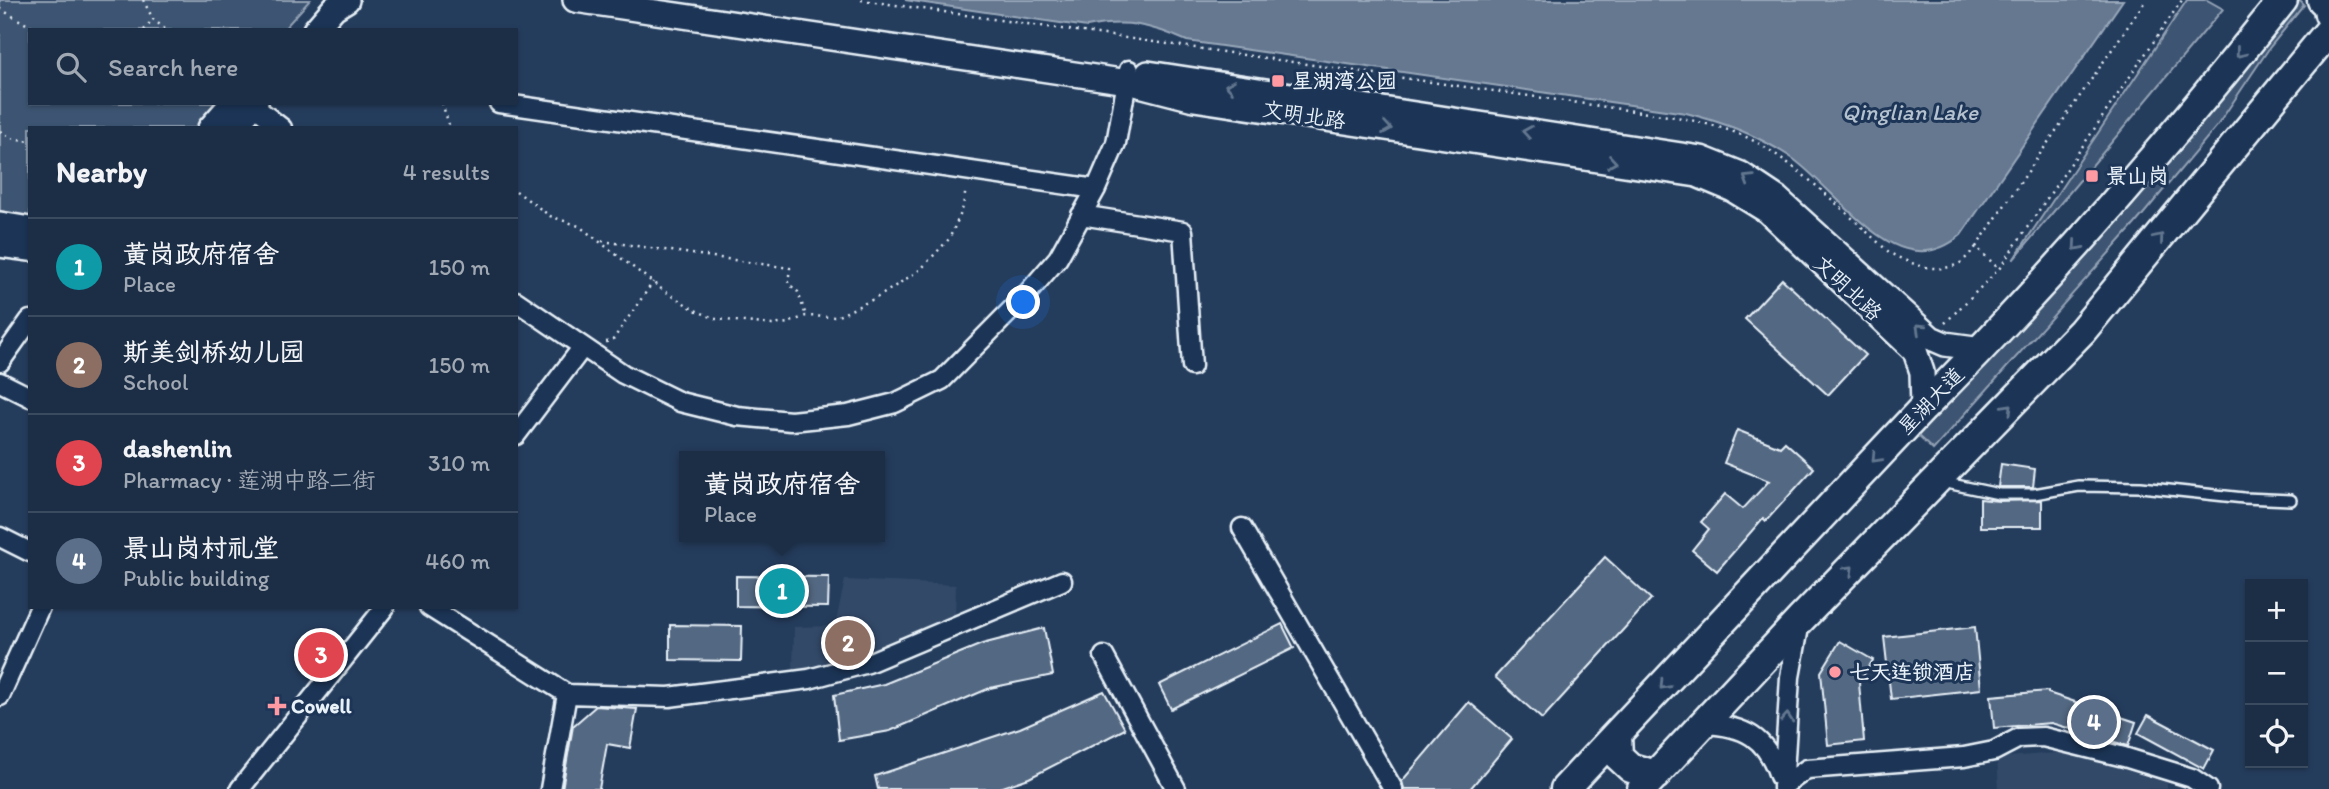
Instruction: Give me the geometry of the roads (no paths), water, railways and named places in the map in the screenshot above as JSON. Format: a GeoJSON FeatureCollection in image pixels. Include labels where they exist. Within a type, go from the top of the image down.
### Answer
{"type":"FeatureCollection","features":[{"type":"Feature","properties":{"kind":"main road","name":"星湖大道"},"geometry":{"type":"LineString","coordinates":[[1565,789],[2059,267],[2168,142],[2283,0]]}},
{"type":"Feature","properties":{"kind":"main road"},"geometry":{"type":"LineString","coordinates":[[2322,0],[2327,5],[2329,14]]}},
{"type":"Feature","properties":{"kind":"main road"},"geometry":{"type":"LineString","coordinates":[[1617,735],[1618,756],[1649,782],[1801,619],[2082,331],[2329,31]]}},
{"type":"Feature","properties":{"kind":"street"},"geometry":{"type":"LineString","coordinates":[[300,28],[326,0]]}},
{"type":"Feature","properties":{"kind":"street"},"geometry":{"type":"LineString","coordinates":[[317,28],[334,8],[347,0]]}},
{"type":"Feature","properties":{"kind":"street","name":"文明北路"},"geometry":{"type":"LineString","coordinates":[[575,0],[1701,158],[1741,174],[1777,198],[1931,338],[1945,344],[1982,349]]}},
{"type":"Feature","properties":{"kind":"street","name":"文明北路"},"geometry":{"type":"LineString","coordinates":[[650,0],[1128,76],[1194,99],[1697,175],[1733,190],[1766,211],[1915,351],[1922,372],[1923,408]]}},
{"type":"Feature","properties":{"kind":"street"},"geometry":{"type":"LineString","coordinates":[[518,302],[623,374],[680,402],[737,416],[791,421],[848,415],[895,403],[942,380],[986,337],[1058,258],[1096,189],[1116,143],[1128,76]]}},
{"type":"Feature","properties":{"kind":"street"},"geometry":{"type":"LineString","coordinates":[[213,126],[246,105]]}},
{"type":"Feature","properties":{"kind":"street"},"geometry":{"type":"LineString","coordinates":[[235,126],[247,105]]}},
{"type":"Feature","properties":{"kind":"street"},"geometry":{"type":"LineString","coordinates":[[249,105],[279,126]]}},
{"type":"Feature","properties":{"kind":"street"},"geometry":{"type":"LineString","coordinates":[[513,105],[1096,189]]}},
{"type":"Feature","properties":{"kind":"street"},"geometry":{"type":"LineString","coordinates":[[1081,215],[1183,231],[1192,366]]}},
{"type":"Feature","properties":{"kind":"street"},"geometry":{"type":"LineString","coordinates":[[0,224],[28,229]]}},
{"type":"Feature","properties":{"kind":"street"},"geometry":{"type":"LineString","coordinates":[[0,245],[28,249]]}},
{"type":"Feature","properties":{"kind":"street"},"geometry":{"type":"LineString","coordinates":[[0,362],[28,323]]}},
{"type":"Feature","properties":{"kind":"street"},"geometry":{"type":"LineString","coordinates":[[518,432],[582,348]]}},
{"type":"Feature","properties":{"kind":"street"},"geometry":{"type":"LineString","coordinates":[[0,383],[28,396]]}},
{"type":"Feature","properties":{"kind":"street"},"geometry":{"type":"LineString","coordinates":[[1242,528],[1393,789]]}},
{"type":"Feature","properties":{"kind":"street"},"geometry":{"type":"LineString","coordinates":[[0,537],[28,551]]}},
{"type":"Feature","properties":{"kind":"street"},"geometry":{"type":"LineString","coordinates":[[432,609],[567,694],[669,697],[809,680],[868,663],[1062,580]]}},
{"type":"Feature","properties":{"kind":"street"},"geometry":{"type":"LineString","coordinates":[[0,696],[39,609]]}},
{"type":"Feature","properties":{"kind":"street"},"geometry":{"type":"LineString","coordinates":[[240,789],[383,609]]}},
{"type":"Feature","properties":{"kind":"street"},"geometry":{"type":"LineString","coordinates":[[1783,788],[1790,677],[1801,619]]}},
{"type":"Feature","properties":{"kind":"street"},"geometry":{"type":"LineString","coordinates":[[1104,656],[1177,789]]}},
{"type":"Feature","properties":{"kind":"street"},"geometry":{"type":"LineString","coordinates":[[550,789],[567,694]]}},
{"type":"Feature","properties":{"kind":"street"},"geometry":{"type":"LineString","coordinates":[[1704,724],[1726,725],[1744,731],[1760,741],[1773,757],[1783,788]]}},
{"type":"Feature","properties":{"kind":"street"},"geometry":{"type":"LineString","coordinates":[[1783,788],[1807,769],[1964,757],[1994,751],[2019,738],[2043,737],[2124,757],[2192,778],[2208,789]]}},
{"type":"Feature","properties":{"kind":"lane"},"geometry":{"type":"LineString","coordinates":[[1937,481],[1999,494],[2034,494],[2079,486],[2141,487],[2291,500]]}},
{"type":"Feature","properties":{"kind":"water","name":"Qinglian Lake"},"geometry":{"type":"Polygon","coordinates":[[[905,0],[2123,0],[1961,235],[1937,249],[1913,251],[1891,243],[1869,228],[1808,171],[1776,148],[1739,130],[1686,113],[1187,41],[1138,25],[1087,27],[905,0]]]}},
{"type":"Feature","properties":{"kind":"place","name":"星湖湾公园"},"geometry":{"type":"Point","coordinates":[1278,81]}},
{"type":"Feature","properties":{"kind":"place","name":"景山岗"},"geometry":{"type":"Point","coordinates":[2092,176]}},
{"type":"Feature","properties":{"kind":"place","name":"黄岗政府宿舍"},"geometry":{"type":"Point","coordinates":[782,591]}},
{"type":"Feature","properties":{"kind":"place","name":"斯美剑桥幼儿园"},"geometry":{"type":"Point","coordinates":[848,643]}},
{"type":"Feature","properties":{"kind":"place","name":"dashenlin"},"geometry":{"type":"Point","coordinates":[321,655]}},
{"type":"Feature","properties":{"kind":"place","name":"七天连锁酒店"},"geometry":{"type":"Point","coordinates":[1835,672]}},
{"type":"Feature","properties":{"kind":"place","name":"Cowell"},"geometry":{"type":"Point","coordinates":[277,706]}},
{"type":"Feature","properties":{"kind":"place","name":"景山岗村礼堂"},"geometry":{"type":"Point","coordinates":[2094,722]}}]}
